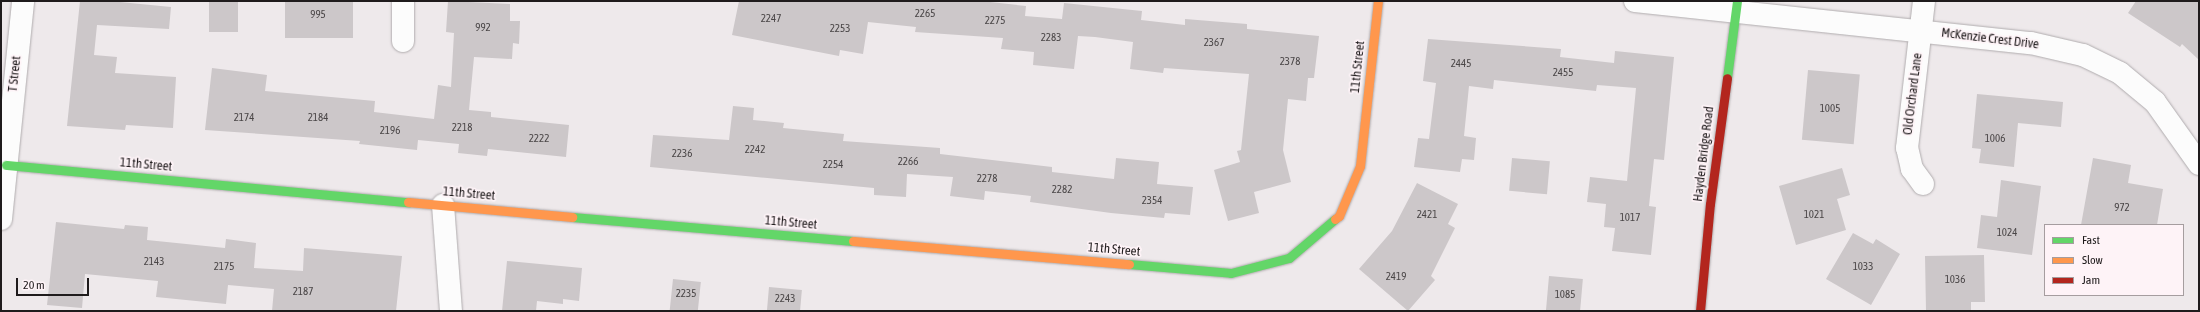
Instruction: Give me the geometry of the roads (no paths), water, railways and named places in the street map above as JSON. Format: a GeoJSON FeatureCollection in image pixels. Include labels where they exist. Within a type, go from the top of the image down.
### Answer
{"type":"FeatureCollection","features":[{"type":"Feature","properties":{"kind":"street","name":"T Street"},"geometry":{"type":"LineString","coordinates":[[1,219],[23,1]]}},
{"type":"Feature","properties":{"kind":"street"},"geometry":{"type":"LineString","coordinates":[[403,1],[403,41]]}},
{"type":"Feature","properties":{"kind":"street","name":"11th Street"},"geometry":{"type":"LineString","coordinates":[[6,165],[442,205],[1231,273],[1289,258],[1339,216],[1360,166],[1378,1]]}},
{"type":"Feature","properties":{"kind":"street","name":"McKenzie Crest Drive"},"geometry":{"type":"LineString","coordinates":[[1635,1],[1736,6],[1921,31],[2031,43],[2083,55],[2120,73],[2155,102],[2199,164]]}},
{"type":"Feature","properties":{"kind":"street","name":"Old Orchard Lane"},"geometry":{"type":"LineString","coordinates":[[1923,184],[1912,169],[1907,148],[1924,1]]}},
{"type":"Feature","properties":{"kind":"street","name":"Hayden Bridge Road"},"geometry":{"type":"LineString","coordinates":[[1700,311],[1710,204],[1736,6]]}},
{"type":"Feature","properties":{"kind":"street"},"geometry":{"type":"LineString","coordinates":[[442,205],[452,311]]}}]}
